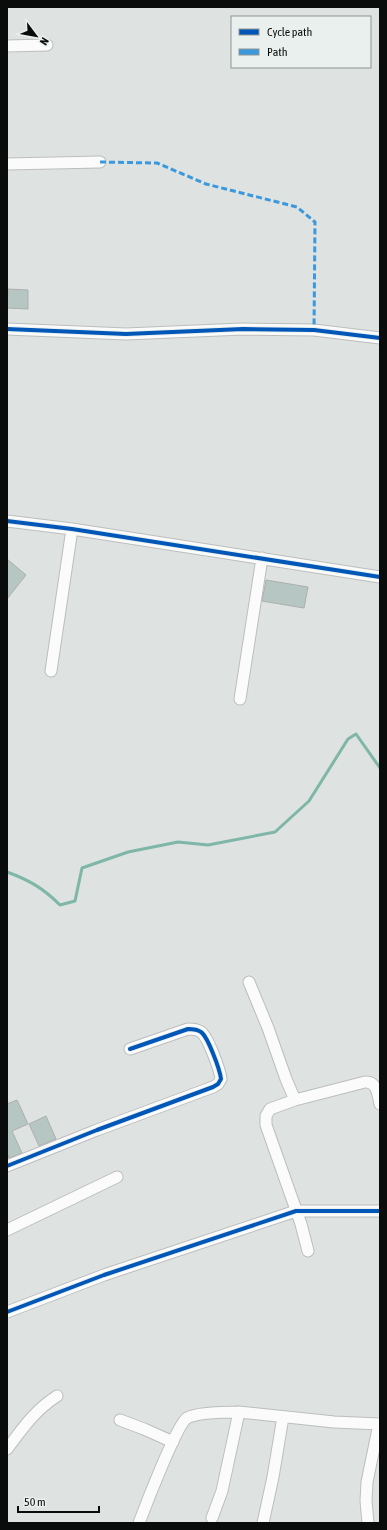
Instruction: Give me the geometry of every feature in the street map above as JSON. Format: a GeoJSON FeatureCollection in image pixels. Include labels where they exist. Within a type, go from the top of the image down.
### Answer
{"type":"FeatureCollection","features":[{"type":"Feature","properties":{"kind":"street"},"geometry":{"type":"LineString","coordinates":[[7,46],[47,46]]}},
{"type":"Feature","properties":{"kind":"street"},"geometry":{"type":"LineString","coordinates":[[7,164],[100,162]]}},
{"type":"Feature","properties":{"kind":"street"},"geometry":{"type":"LineString","coordinates":[[7,329],[126,334],[243,329],[314,330],[380,338]]}},
{"type":"Feature","properties":{"kind":"street"},"geometry":{"type":"LineString","coordinates":[[7,521],[72,529],[380,577]]}},
{"type":"Feature","properties":{"kind":"street"},"geometry":{"type":"LineString","coordinates":[[51,671],[72,529]]}},
{"type":"Feature","properties":{"kind":"street"},"geometry":{"type":"LineString","coordinates":[[240,699],[262,558]]}},
{"type":"Feature","properties":{"kind":"street"},"geometry":{"type":"LineString","coordinates":[[249,982],[295,1100]]}},
{"type":"Feature","properties":{"kind":"street"},"geometry":{"type":"LineString","coordinates":[[7,1166],[97,1130],[213,1087],[218,1084],[221,1079],[206,1039],[195,1029],[188,1029],[130,1049]]}},
{"type":"Feature","properties":{"kind":"street"},"geometry":{"type":"LineString","coordinates":[[308,1251],[265,1121],[266,1116],[270,1109],[295,1100],[333,1089],[369,1082],[375,1085],[380,1104]]}},
{"type":"Feature","properties":{"kind":"street"},"geometry":{"type":"LineString","coordinates":[[7,1230],[117,1177]]}},
{"type":"Feature","properties":{"kind":"street"},"geometry":{"type":"LineString","coordinates":[[7,1312],[104,1275],[296,1211],[380,1211]]}},
{"type":"Feature","properties":{"kind":"street"},"geometry":{"type":"LineString","coordinates":[[7,1449],[33,1414],[57,1396]]}},
{"type":"Feature","properties":{"kind":"street"},"geometry":{"type":"LineString","coordinates":[[138,1523],[183,1422],[187,1418],[224,1412],[239,1412],[283,1418],[334,1422],[379,1424],[367,1482],[366,1501],[368,1523]]}},
{"type":"Feature","properties":{"kind":"street"},"geometry":{"type":"LineString","coordinates":[[212,1518],[222,1491],[239,1412]]}},
{"type":"Feature","properties":{"kind":"street"},"geometry":{"type":"LineString","coordinates":[[263,1523],[273,1477],[283,1418]]}},
{"type":"Feature","properties":{"kind":"street"},"geometry":{"type":"LineString","coordinates":[[120,1420],[173,1442]]}},
{"type":"Feature","properties":{"kind":"building"},"geometry":{"type":"Polygon","coordinates":[[[8,289],[28,290],[28,309],[7,308],[8,289]]]}},
{"type":"Feature","properties":{"kind":"building"},"geometry":{"type":"Polygon","coordinates":[[[7,559],[26,575],[7,599],[7,559]]]}},
{"type":"Feature","properties":{"kind":"building"},"geometry":{"type":"Polygon","coordinates":[[[266,580],[308,587],[304,608],[262,601],[266,580]]]}},
{"type":"Feature","properties":{"kind":"building"},"geometry":{"type":"Polygon","coordinates":[[[17,1100],[28,1124],[12,1131],[22,1153],[9,1158],[7,1152],[7,1104],[17,1100]]]}},
{"type":"Feature","properties":{"kind":"building"},"geometry":{"type":"Polygon","coordinates":[[[46,1116],[56,1139],[39,1146],[29,1124],[46,1116]]]}},
{"type":"Feature","properties":{"kind":"waterway"},"geometry":{"type":"LineString","coordinates":[[7,872],[35,885],[60,905],[75,901],[82,868],[128,852],[178,842],[208,845],[275,832],[309,801],[348,739],[356,734],[380,768]]}},
{"type":"Feature","properties":{"kind":"marked path"},"geometry":{"type":"LineString","coordinates":[[100,162],[157,163],[206,184],[297,207],[315,222],[314,330]]}},
{"type":"Feature","properties":{"kind":"cycle path"},"geometry":{"type":"LineString","coordinates":[[7,329],[126,334],[243,329],[314,330],[380,338]]}},
{"type":"Feature","properties":{"kind":"cycle path"},"geometry":{"type":"LineString","coordinates":[[7,521],[72,529],[380,577]]}},
{"type":"Feature","properties":{"kind":"cycle path"},"geometry":{"type":"LineString","coordinates":[[7,1166],[97,1130],[213,1087],[218,1084],[221,1079],[216,1061],[207,1040],[201,1032],[196,1030],[188,1029],[130,1049]]}},
{"type":"Feature","properties":{"kind":"cycle path"},"geometry":{"type":"LineString","coordinates":[[7,1312],[104,1275],[296,1211],[380,1211]]}}]}
